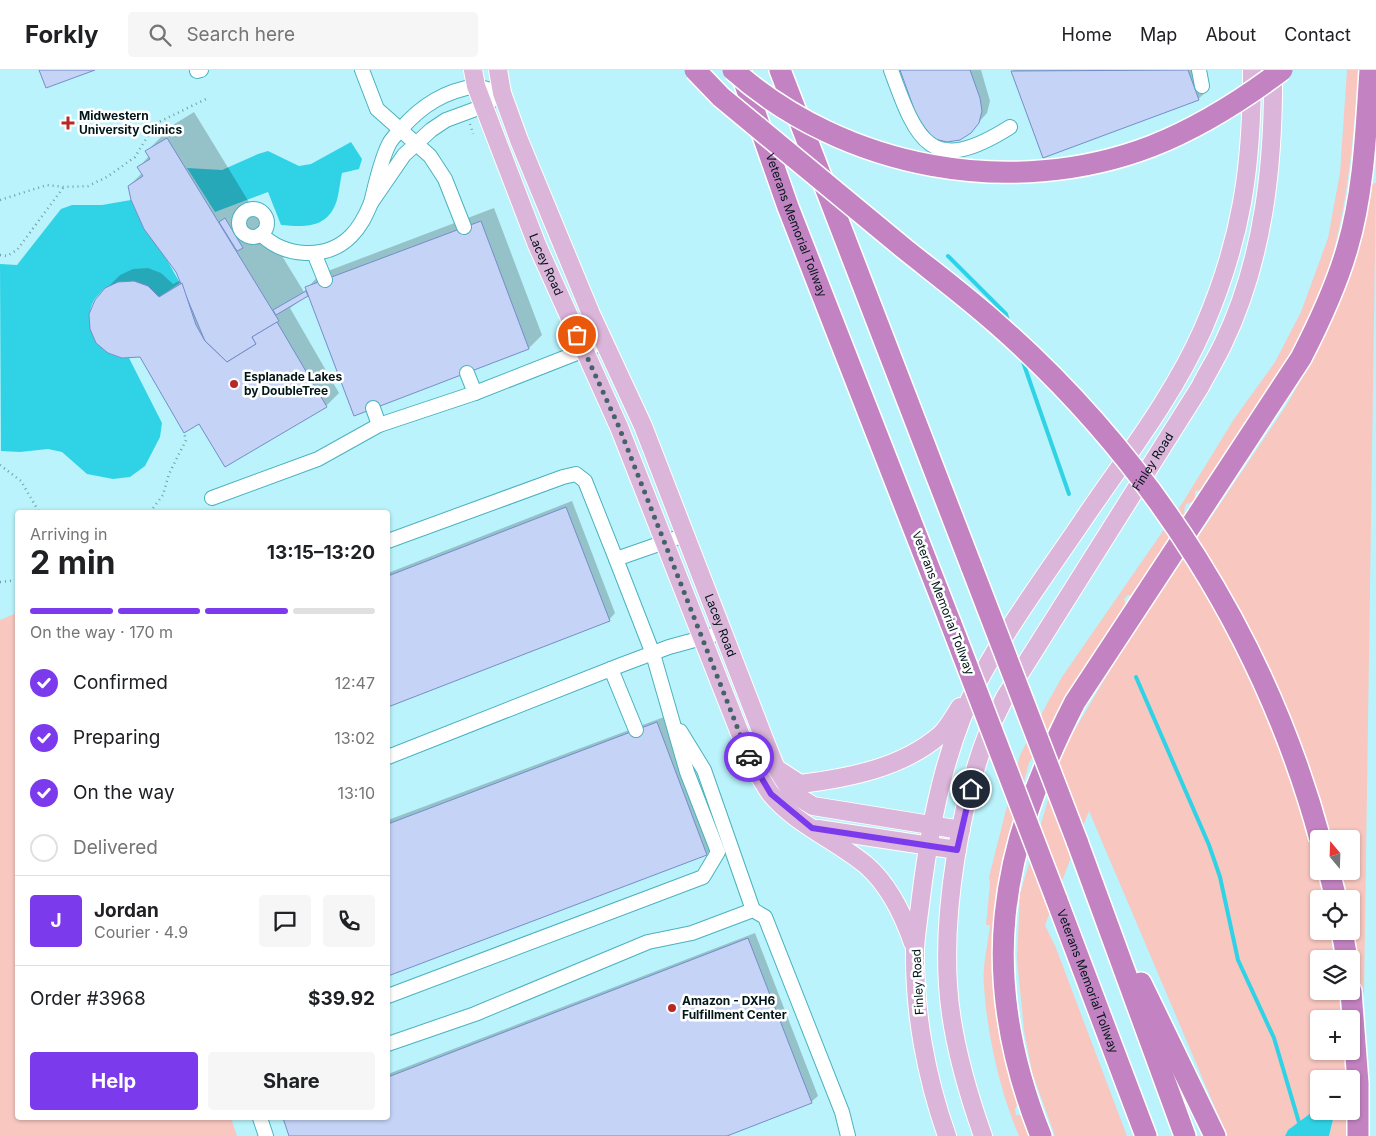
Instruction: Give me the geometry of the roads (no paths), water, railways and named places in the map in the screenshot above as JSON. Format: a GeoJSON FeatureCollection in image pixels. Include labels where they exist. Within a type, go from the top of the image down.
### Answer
{"type":"FeatureCollection","features":[{"type":"Feature","properties":{"kind":"highway"},"geometry":{"type":"LineString","coordinates":[[695,70],[743,116],[996,323],[1065,389],[1106,434],[1171,519],[1209,577],[1244,640],[1286,733],[1318,830]]}},
{"type":"Feature","properties":{"kind":"highway"},"geometry":{"type":"LineString","coordinates":[[723,70],[788,207]]}},
{"type":"Feature","properties":{"kind":"highway"},"geometry":{"type":"LineString","coordinates":[[733,70],[752,86],[792,113],[868,149],[934,166],[1009,172],[1090,164],[1150,146],[1209,120],[1282,70]]}},
{"type":"Feature","properties":{"kind":"highway","name":"Veterans Memorial Tollway"},"geometry":{"type":"LineString","coordinates":[[740,70],[788,207],[951,624],[1146,1136]]}},
{"type":"Feature","properties":{"kind":"highway"},"geometry":{"type":"LineString","coordinates":[[780,70],[1077,842],[1185,1136]]}},
{"type":"Feature","properties":{"kind":"highway"},"geometry":{"type":"LineString","coordinates":[[1041,1136],[1019,1075],[1010,1035],[1005,995],[1004,918],[1008,882],[1021,831],[1042,770],[1075,702],[1301,358],[1327,306],[1348,248],[1359,193],[1370,70]]}},
{"type":"Feature","properties":{"kind":"highway"},"geometry":{"type":"LineString","coordinates":[[1093,885],[1215,1136]]}},
{"type":"Feature","properties":{"kind":"highway"},"geometry":{"type":"LineString","coordinates":[[1352,1000],[1358,1083],[1358,1136]]}},
{"type":"Feature","properties":{"kind":"main road","name":"Lacey Road"},"geometry":{"type":"LineString","coordinates":[[498,70],[502,93],[561,243],[642,426],[775,766],[792,793],[813,806],[932,825]]}},
{"type":"Feature","properties":{"kind":"main road","name":"Finley Road"},"geometry":{"type":"LineString","coordinates":[[947,1136],[940,1116],[920,1032],[915,948],[928,846],[950,754],[979,680],[1027,604],[1176,381],[1202,331],[1222,281],[1239,228],[1248,175],[1252,119],[1252,70]]}},
{"type":"Feature","properties":{"kind":"main road","name":"Finley Road"},"geometry":{"type":"LineString","coordinates":[[983,1136],[955,1039],[948,987],[946,948],[957,850],[987,734],[1005,697],[1194,396],[1224,343],[1245,288],[1261,232],[1269,176],[1274,118],[1273,70]]}},
{"type":"Feature","properties":{"kind":"main road","name":"Lacey Road"},"geometry":{"type":"LineString","coordinates":[[475,78],[536,245],[619,427],[752,764],[771,794],[812,828],[866,865],[878,878],[905,920],[915,948]]}},
{"type":"Feature","properties":{"kind":"main road"},"geometry":{"type":"LineString","coordinates":[[775,766],[800,784],[833,779],[885,766],[916,753],[941,734],[979,680]]}},
{"type":"Feature","properties":{"kind":"main road"},"geometry":{"type":"LineString","coordinates":[[932,825],[961,830]]}},
{"type":"Feature","properties":{"kind":"main road"},"geometry":{"type":"LineString","coordinates":[[812,828],[957,850]]}},
{"type":"Feature","properties":{"kind":"lane"},"geometry":{"type":"LineString","coordinates":[[362,70],[377,109],[430,156],[445,179],[464,227]]}},
{"type":"Feature","properties":{"kind":"lane"},"geometry":{"type":"LineString","coordinates":[[891,70],[915,129],[928,144],[942,149],[960,150],[978,145],[1010,127]]}},
{"type":"Feature","properties":{"kind":"lane"},"geometry":{"type":"LineString","coordinates":[[1199,70],[1202,86]]}},
{"type":"Feature","properties":{"kind":"lane"},"geometry":{"type":"LineString","coordinates":[[261,234],[271,244],[290,252],[314,252],[331,248],[349,238],[363,222],[371,203],[390,142],[416,112],[434,100],[459,89],[475,78],[502,93],[484,106],[446,120],[417,143],[404,155],[371,203]]}},
{"type":"Feature","properties":{"kind":"lane"},"geometry":{"type":"LineString","coordinates":[[314,252],[325,280]]}},
{"type":"Feature","properties":{"kind":"lane"},"geometry":{"type":"LineString","coordinates":[[212,498],[318,459],[380,425],[475,394],[585,352],[605,342]]}},
{"type":"Feature","properties":{"kind":"lane"},"geometry":{"type":"LineString","coordinates":[[467,373],[475,394]]}},
{"type":"Feature","properties":{"kind":"lane"},"geometry":{"type":"LineString","coordinates":[[373,408],[380,425]]}},
{"type":"Feature","properties":{"kind":"lane"},"geometry":{"type":"LineString","coordinates":[[390,541],[563,477],[576,474],[585,481],[653,654],[687,772],[718,852],[703,877],[390,995]]}},
{"type":"Feature","properties":{"kind":"lane"},"geometry":{"type":"LineString","coordinates":[[616,559],[685,535]]}},
{"type":"Feature","properties":{"kind":"lane"},"geometry":{"type":"LineString","coordinates":[[390,756],[611,669],[724,632]]}},
{"type":"Feature","properties":{"kind":"lane"},"geometry":{"type":"LineString","coordinates":[[611,669],[636,730]]}},
{"type":"Feature","properties":{"kind":"lane"},"geometry":{"type":"LineString","coordinates":[[671,716],[704,770],[753,910],[765,916],[842,1112],[848,1136]]}},
{"type":"Feature","properties":{"kind":"lane"},"geometry":{"type":"LineString","coordinates":[[390,1043],[475,1014],[648,942],[692,933],[753,910]]}},
{"type":"Feature","properties":{"kind":"lane"},"geometry":{"type":"LineString","coordinates":[[261,1120],[266,1136]]}},
{"type":"Feature","properties":{"kind":"water"},"geometry":{"type":"Polygon","coordinates":[[[351,142],[362,159],[359,169],[342,173],[337,200],[333,209],[322,221],[307,226],[281,225],[268,192],[215,212],[187,168],[222,170],[268,151],[299,166],[311,164],[351,142]]]}},
{"type":"Feature","properties":{"kind":"water"},"geometry":{"type":"Polygon","coordinates":[[[131,200],[144,229],[159,246],[180,283],[159,297],[148,286],[105,288],[94,300],[89,320],[95,339],[101,347],[118,357],[129,358],[162,423],[160,437],[145,466],[130,477],[113,479],[87,474],[62,452],[48,449],[20,452],[1,451],[0,264],[17,265],[61,209],[72,205],[102,205],[131,200]]]}},
{"type":"Feature","properties":{"kind":"water"},"geometry":{"type":"Polygon","coordinates":[[[1310,1114],[1310,1120],[1333,1120],[1329,1136],[1285,1136],[1288,1130],[1310,1114]]]}},
{"type":"Feature","properties":{"kind":"waterway"},"geometry":{"type":"LineString","coordinates":[[948,256],[1006,314],[1009,324]]}},
{"type":"Feature","properties":{"kind":"waterway"},"geometry":{"type":"LineString","coordinates":[[1022,359],[1069,494]]}},
{"type":"Feature","properties":{"kind":"waterway"},"geometry":{"type":"LineString","coordinates":[[1136,677],[1209,845],[1220,877],[1238,960],[1274,1038],[1303,1136]]}},
{"type":"Feature","properties":{"kind":"place","name":"Midwestern University Clinics"},"geometry":{"type":"Point","coordinates":[68,123]}},
{"type":"Feature","properties":{"kind":"place","name":"Esplanade Lakes by DoubleTree"},"geometry":{"type":"Point","coordinates":[234,384]}},
{"type":"Feature","properties":{"kind":"place","name":"Amazon - DXH6 Fulfillment Center"},"geometry":{"type":"Point","coordinates":[672,1008]}}]}
